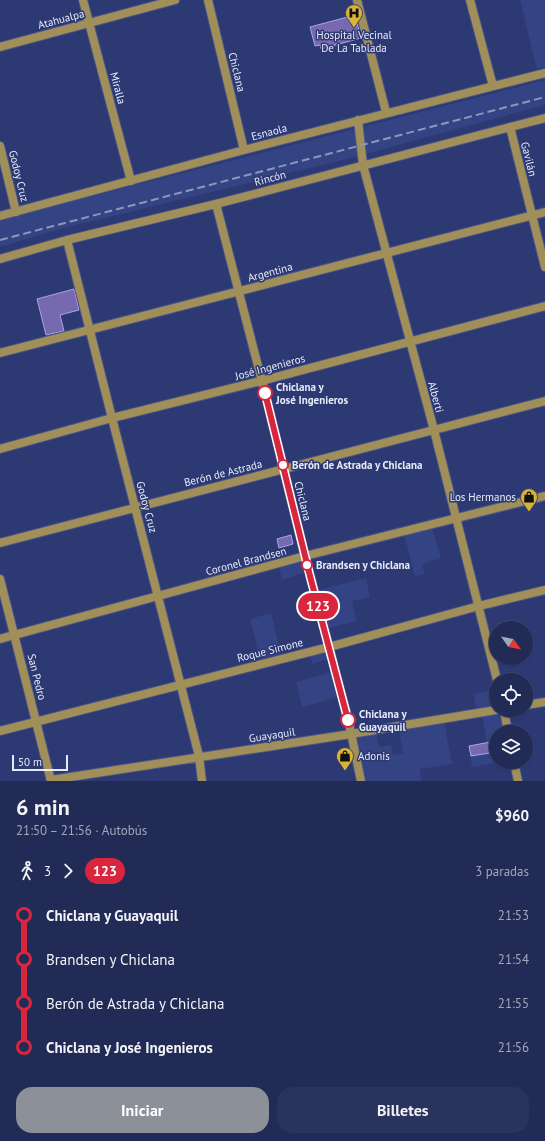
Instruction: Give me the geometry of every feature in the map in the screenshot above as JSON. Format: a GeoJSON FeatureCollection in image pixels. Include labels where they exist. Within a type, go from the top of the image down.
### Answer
{"type":"FeatureCollection","features":[{"type":"Feature","properties":{"kind":"street","name":"Miralla"},"geometry":{"type":"LineString","coordinates":[[83,0],[131,181]]}},
{"type":"Feature","properties":{"kind":"street","name":"Atahualpa"},"geometry":{"type":"LineString","coordinates":[[0,47],[175,0]]}},
{"type":"Feature","properties":{"kind":"street","name":"Chiclana"},"geometry":{"type":"LineString","coordinates":[[208,0],[244,150]]}},
{"type":"Feature","properties":{"kind":"street"},"geometry":{"type":"LineString","coordinates":[[357,0],[386,112]]}},
{"type":"Feature","properties":{"kind":"street"},"geometry":{"type":"LineString","coordinates":[[470,0],[493,86]]}},
{"type":"Feature","properties":{"kind":"street","name":"Esnaola"},"geometry":{"type":"LineString","coordinates":[[0,216],[386,112],[545,73]]}},
{"type":"Feature","properties":{"kind":"street","name":"Rincón"},"geometry":{"type":"LineString","coordinates":[[0,259],[67,240],[216,204],[545,118]]}},
{"type":"Feature","properties":{"kind":"street","name":"Alberti"},"geometry":{"type":"LineString","coordinates":[[358,120],[363,165],[434,430],[495,673]]}},
{"type":"Feature","properties":{"kind":"street","name":"Gavilán"},"geometry":{"type":"LineString","coordinates":[[510,126],[545,267]]}},
{"type":"Feature","properties":{"kind":"street","name":"Godoy Cruz"},"geometry":{"type":"LineString","coordinates":[[0,146],[16,212]]}},
{"type":"Feature","properties":{"kind":"street","name":"Chiclana"},"geometry":{"type":"LineString","coordinates":[[216,204],[351,734],[361,781]]}},
{"type":"Feature","properties":{"kind":"street","name":"Argentina"},"geometry":{"type":"LineString","coordinates":[[0,353],[545,212]]}},
{"type":"Feature","properties":{"kind":"street","name":"Godoy Cruz"},"geometry":{"type":"LineString","coordinates":[[67,240],[199,756],[202,781]]}},
{"type":"Feature","properties":{"kind":"street","name":"José Ingenieros"},"geometry":{"type":"LineString","coordinates":[[0,448],[545,306]]}},
{"type":"Feature","properties":{"kind":"street","name":"Berón de Astrada"},"geometry":{"type":"LineString","coordinates":[[0,543],[545,400]]}},
{"type":"Feature","properties":{"kind":"street","name":"Coronel Brandsen"},"geometry":{"type":"LineString","coordinates":[[0,639],[305,556],[545,496]]}},
{"type":"Feature","properties":{"kind":"street","name":"San Pedro"},"geometry":{"type":"LineString","coordinates":[[0,579],[51,780]]}},
{"type":"Feature","properties":{"kind":"street","name":"Roque Simone"},"geometry":{"type":"LineString","coordinates":[[0,732],[545,590]]}},
{"type":"Feature","properties":{"kind":"street"},"geometry":{"type":"LineString","coordinates":[[533,704],[545,702]]}},
{"type":"Feature","properties":{"kind":"street","name":"Guayaquil"},"geometry":{"type":"LineString","coordinates":[[51,780],[489,711]]}},
{"type":"Feature","properties":{"kind":"street"},"geometry":{"type":"LineString","coordinates":[[515,769],[518,781]]}},
{"type":"Feature","properties":{"kind":"shaded area"},"geometry":{"type":"Polygon","coordinates":[[[520,0],[545,0],[545,67],[537,69],[520,0]]]}},
{"type":"Feature","properties":{"kind":"shaded area"},"geometry":{"type":"Polygon","coordinates":[[[545,80],[545,105],[351,158],[64,228],[0,247],[0,220],[545,80]]]}},
{"type":"Feature","properties":{"kind":"shaded area"},"geometry":{"type":"Polygon","coordinates":[[[432,527],[441,558],[422,564],[425,574],[415,576],[404,534],[432,527]]]}},
{"type":"Feature","properties":{"kind":"shaded area"},"geometry":{"type":"Polygon","coordinates":[[[299,562],[303,563],[306,572],[282,580],[279,567],[299,562]]]}},
{"type":"Feature","properties":{"kind":"shaded area"},"geometry":{"type":"Polygon","coordinates":[[[366,578],[370,597],[352,601],[357,621],[328,628],[318,590],[366,578]]]}},
{"type":"Feature","properties":{"kind":"shaded area"},"geometry":{"type":"Polygon","coordinates":[[[271,613],[281,654],[260,659],[250,619],[271,613]]]}},
{"type":"Feature","properties":{"kind":"shaded area"},"geometry":{"type":"Polygon","coordinates":[[[325,651],[329,659],[312,664],[310,654],[325,651]]]}},
{"type":"Feature","properties":{"kind":"shaded area"},"geometry":{"type":"Polygon","coordinates":[[[332,672],[338,697],[302,707],[296,682],[332,672]]]}},
{"type":"Feature","properties":{"kind":"shaded area"},"geometry":{"type":"Polygon","coordinates":[[[489,691],[489,706],[476,708],[474,694],[489,691]]]}},
{"type":"Feature","properties":{"kind":"shaded area"},"geometry":{"type":"Polygon","coordinates":[[[489,714],[489,717],[501,717],[503,725],[489,725],[489,764],[472,767],[469,746],[487,743],[482,715],[489,714]]]}},
{"type":"Feature","properties":{"kind":"shaded area"},"geometry":{"type":"Polygon","coordinates":[[[444,721],[452,764],[420,769],[421,781],[364,781],[356,739],[359,735],[376,732],[379,747],[391,745],[393,755],[403,753],[399,729],[444,721]]]}},
{"type":"Feature","properties":{"kind":"building"},"geometry":{"type":"Polygon","coordinates":[[[355,15],[361,38],[321,49],[320,45],[315,46],[310,27],[355,15]]]}},
{"type":"Feature","properties":{"kind":"building"},"geometry":{"type":"Polygon","coordinates":[[[74,289],[79,310],[60,315],[64,331],[46,335],[37,299],[74,289]]]}},
{"type":"Feature","properties":{"kind":"building"},"geometry":{"type":"Polygon","coordinates":[[[291,535],[293,544],[279,548],[277,539],[291,535]]]}},
{"type":"Feature","properties":{"kind":"building"},"geometry":{"type":"Polygon","coordinates":[[[489,742],[489,753],[471,756],[469,746],[489,742]]]}},
{"type":"Feature","properties":{"kind":"railway"},"geometry":{"type":"LineString","coordinates":[[0,240],[545,97]]}},
{"type":"Feature","properties":{"kind":"bus line","name":"123"},"geometry":{"type":"LineString","coordinates":[[265,393],[310,576],[348,720]]}},
{"type":"Feature","properties":{"kind":"place","name":"Hospital Vecinal De La Tablada"},"geometry":{"type":"Point","coordinates":[354,28]}},
{"type":"Feature","properties":{"kind":"place","name":"Chiclana y José Ingenieros"},"geometry":{"type":"Point","coordinates":[265,393]}},
{"type":"Feature","properties":{"kind":"place","name":"Berón de Astrada y Chiclana"},"geometry":{"type":"Point","coordinates":[283,465]}},
{"type":"Feature","properties":{"kind":"place","name":"Los Hermanos"},"geometry":{"type":"Point","coordinates":[529,512]}},
{"type":"Feature","properties":{"kind":"place","name":"Brandsen y Chiclana"},"geometry":{"type":"Point","coordinates":[307,565]}},
{"type":"Feature","properties":{"kind":"place","name":"Chiclana y Guayaquil"},"geometry":{"type":"Point","coordinates":[348,720]}},
{"type":"Feature","properties":{"kind":"place","name":"Adonis"},"geometry":{"type":"Point","coordinates":[345,771]}}]}
